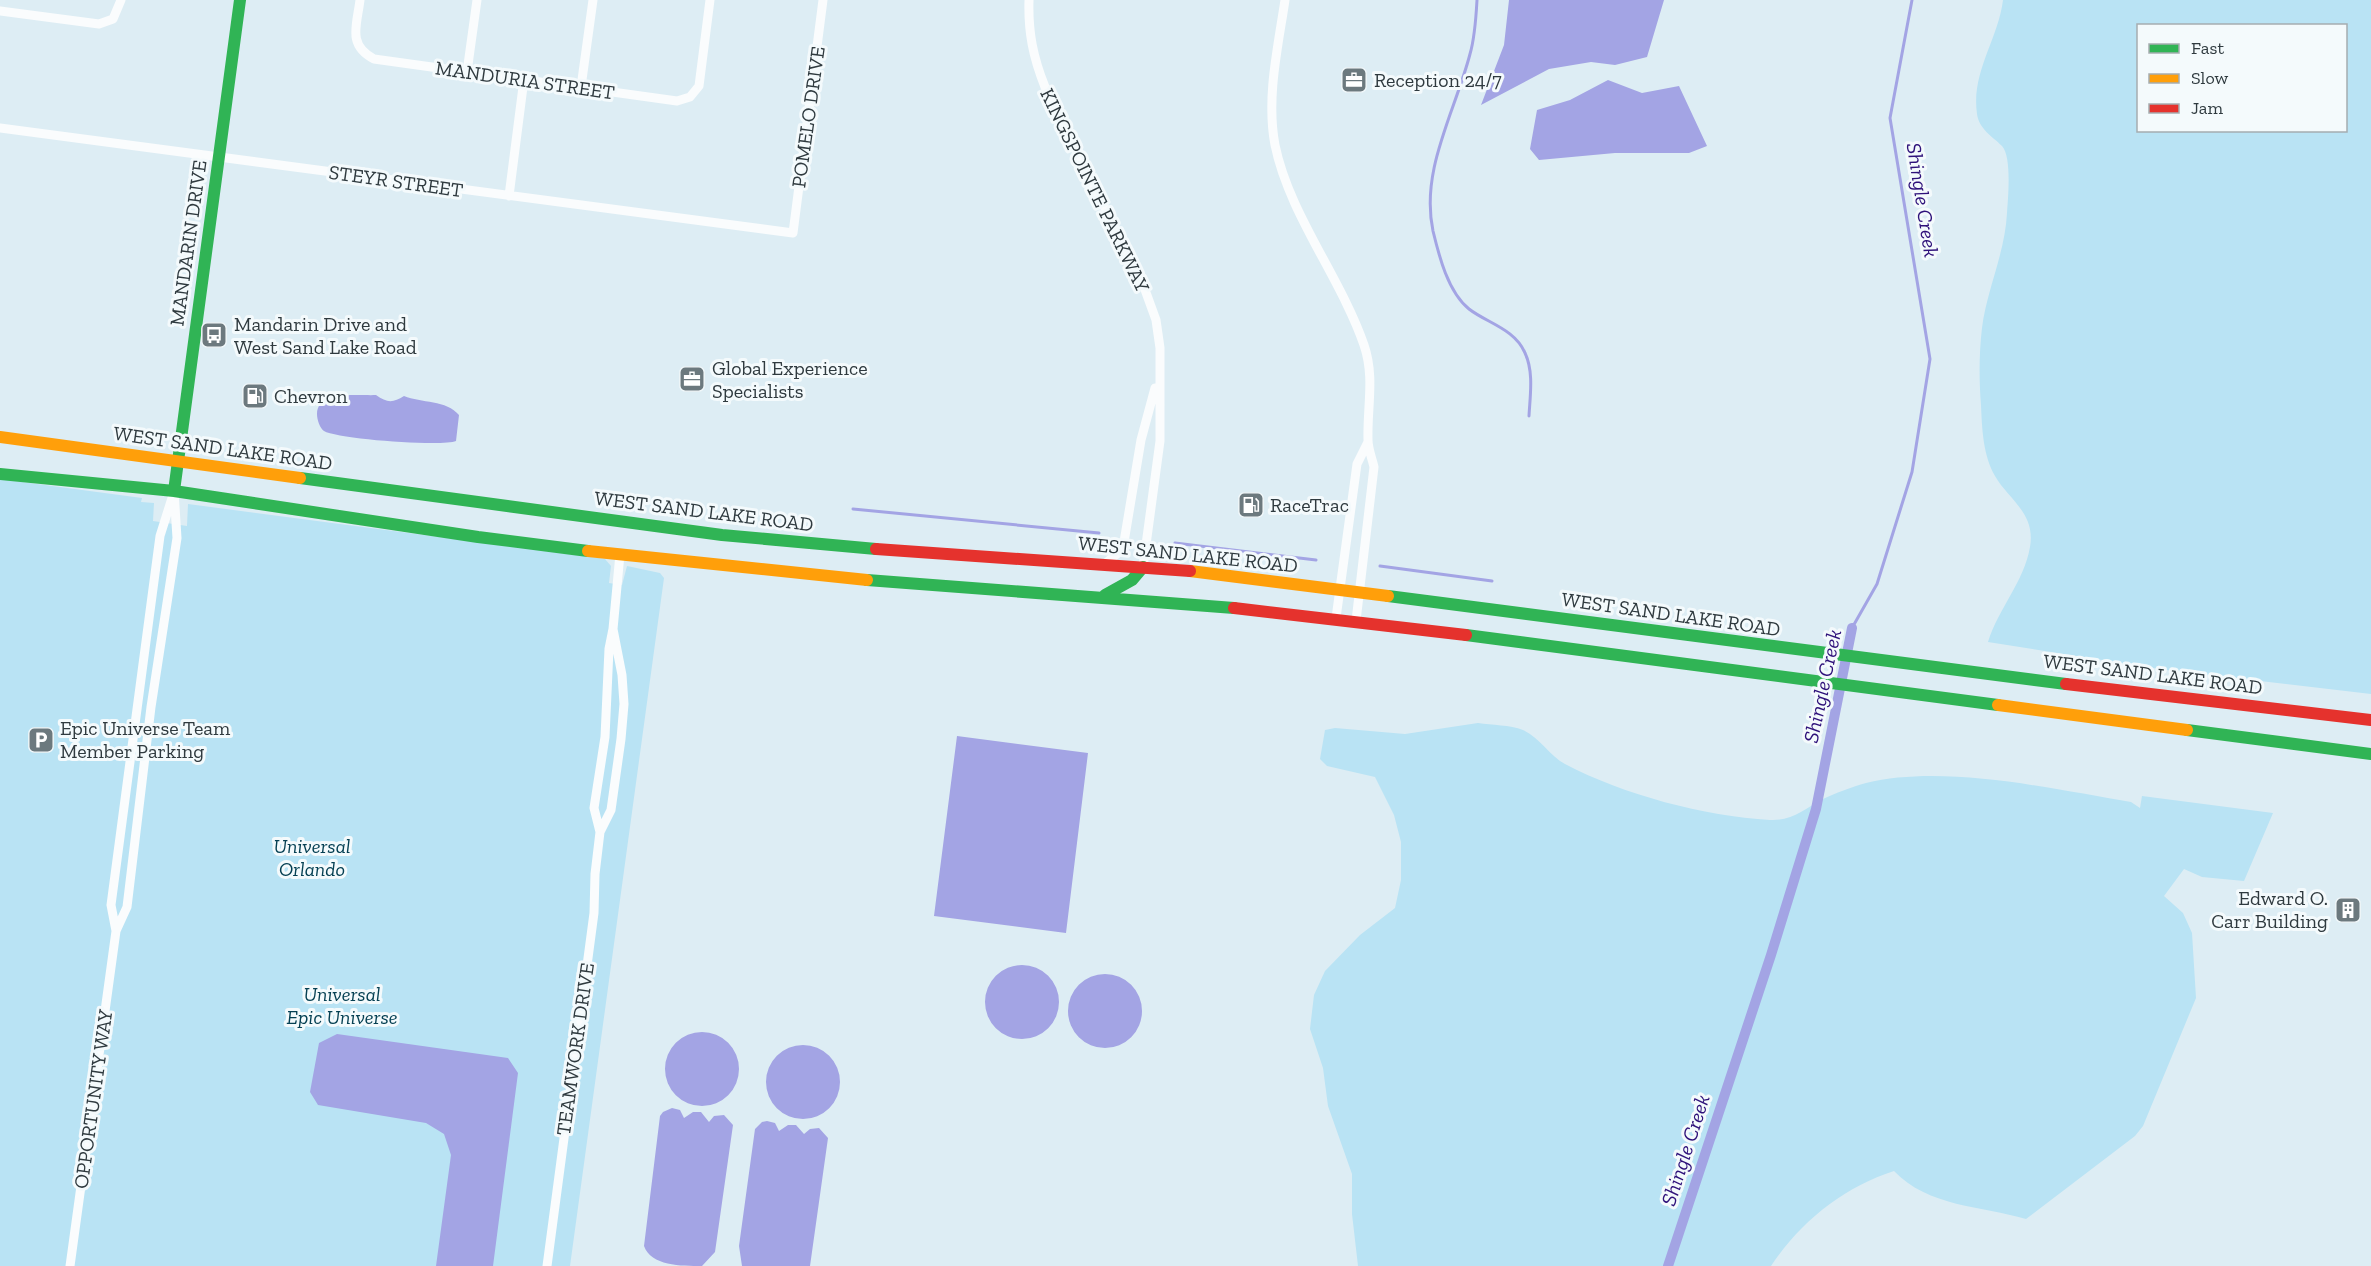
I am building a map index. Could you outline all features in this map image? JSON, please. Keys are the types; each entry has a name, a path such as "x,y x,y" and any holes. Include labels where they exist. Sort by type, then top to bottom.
{"main road":[{"name":"MANDARIN DRIVE","path":"174,491 240,0"},
{"name":"WEST SAND LAKE ROAD","path":"0,438 722,535 849,547 1143,567 1359,592 1889,662 2371,720"},
{"path":"0,474 174,491 478,537 620,554 882,581 1103,596 1336,618 2371,754"},
{"path":"1103,596 1132,580 1143,567"}],"street":[{"path":"5,0 2,12 99,24 113,19 121,0"},
{"name":"MANDURIA STREET","path":"360,0 355,37 361,53 374,59 677,101 690,98 699,86 710,0"},
{"path":"467,72 477,0"},
{"path":"581,87 593,0"},
{"name":"POMELO DRIVE","path":"793,233 824,0"},
{"name":"KINGSPOINTE PARKWAY","path":"1029,0 1028,25 1032,55 1045,87 1144,287 1156,320 1160,348 1158,380 1160,441 1143,567"},
{"path":"1285,0 1274,84 1272,114 1275,145 1285,179 1365,347 1372,377 1368,442 1374,467 1356,621"},
{"path":"509,196 524,79"},
{"name":"STEYR STREET","path":"0,128 793,233"},
{"name":"KINGSPOINTE PARKWAY","path":"1105,564 1119,552 1124,542 1141,440 1158,380"},
{"path":"1336,618 1357,464 1368,442"},
{"name":"OPPORTUNITY WAY","path":"116,931 111,906 160,536 174,491"},
{"name":"OPPORTUNITY WAY","path":"70,1266 116,931 127,907 151,707 177,538 174,491"},
{"path":"1351,504 1371,507"},
{"name":"TEAMWORK DRIVE","path":"547,1266 594,913 595,874 600,832 594,807 605,737 609,649 620,554"},
{"name":"TEAMWORK DRIVE","path":"600,832 612,810 624,704 613,628"}],"green space":[{"path":"2003,0 2371,0 2371,694 2166,670 1988,642 2027,560 2031,535 2020,507 2000,484 1991,468 1982,423 1980,347 1982,328 2006,228 2009,178 2005,151 1980,124 1977,114 1976,99 1981,70 1996,29"},
{"name":"Universal Orlando","path":"0,479 142,498 141,502 154,503 153,521 187,526 188,504 605,559 611,566 609,583 622,585 627,566 660,573 664,578 570,1266 0,1266"},
{"path":"1478,723 1523,730 1565,764 1638,794 1692,809 1745,818 1785,819 1828,797 1866,783 1930,776 1964,777 2033,785 2131,802 2140,808 2142,796 2273,813 2244,881 2202,877 2184,869 2164,896 2183,913 2192,933 2196,998 2143,1126 2135,1136 2026,1219 1939,1199 1908,1183 1894,1171 1858,1186 1825,1208 1795,1235 1771,1266 1358,1266 1352,1214 1352,1174 1328,1106 1323,1068 1310,1029 1314,995 1325,971 1360,935 1395,908 1401,880 1401,842 1394,815 1375,777 1327,766 1320,759 1325,730 1335,728 1405,734"}],"water":[{"path":"1509,0 1664,0 1647,57 1615,65 1591,62 1549,69 1481,105 1504,45"},
{"path":"1608,80 1642,93 1679,86 1707,146 1689,153 1615,153 1539,160 1530,149 1537,110 1570,100"},
{"path":"376,395 383,400 390,401 404,396 441,404 454,410 459,415 456,441 412,443 348,437 324,431 320,426 317,414 319,406 324,401 341,396"},
{"path":"957,736 1088,753 1066,933 934,916"},
{"path":"1022,965 1036,968 1048,976 1056,988 1059,1002 1056,1016 1048,1028 1036,1036 1022,1039 1008,1036 996,1028 988,1016 985,1002 988,988 996,976 1008,968"},
{"path":"1105,974 1119,977 1131,985 1139,997 1142,1011 1139,1025 1131,1037 1119,1045 1105,1048 1091,1045 1079,1037 1071,1025 1068,1011 1071,997 1079,985 1091,977"},
{"path":"702,1032 716,1035 728,1043 736,1055 739,1069 736,1083 728,1095 716,1103 702,1106 688,1103 676,1095 668,1083 665,1069 668,1055 676,1043 688,1035"},
{"path":"337,1034 508,1058 518,1073 493,1266 436,1266 451,1155 444,1134 426,1123 318,1105 310,1092 319,1043"},
{"path":"803,1045 817,1048 829,1056 837,1068 840,1082 837,1096 829,1108 817,1116 803,1119 789,1116 777,1108 769,1096 766,1082 769,1068 777,1056 789,1048"},
{"path":"672,1108 680,1110 684,1118 693,1112 701,1112 709,1122 714,1116 724,1115 733,1125 715,1252 702,1266 668,1264 653,1258 644,1246 660,1116"},
{"path":"762,1122 775,1123 779,1131 788,1125 796,1125 804,1134 810,1129 819,1128 828,1138 810,1266 742,1266 739,1246 755,1129"}],"waterway":[{"path":"1477,0 1472,48 1435,163 1430,208 1438,251 1455,293 1469,309 1508,332 1525,353 1530,376 1529,416"},
{"name":"Shingle Creek","path":"1852,628 1877,584 1912,472 1930,359 1890,118 1912,0"},
{"path":"853,509 1099,533"},
{"path":"1175,543 1316,560"},
{"path":"1380,566 1492,581"},
{"name":"Shingle Creek","path":"1668,1266 1771,955 1816,809 1852,628"}],"traffic: fast":[{"path":"174,491 240,0"},
{"path":"0,474 174,491 478,537 588,551"},
{"path":"300,478 722,535 876,549"},
{"path":"1105,595 1132,580 1143,567"},
{"path":"867,580 1234,608"},
{"path":"1388,596 2066,684"},
{"path":"1466,635 1998,705"},
{"path":"2187,730 2371,754"}],"traffic: slow":[{"path":"0,437 300,478"},
{"path":"588,551 867,580"},
{"path":"1190,571 1388,596"},
{"path":"1998,705 2187,730"}],"traffic: jam":[{"path":"876,549 1190,571"},
{"path":"1234,608 1466,635"},
{"path":"2066,684 2371,720"}],"place":[{"name":"Reception 24/7","path":"1354,80"},
{"name":"Mandarin Drive and West Sand Lake Road","path":"214,335"},
{"name":"Global Experience Specialists","path":"692,379"},
{"name":"Chevron","path":"255,396"},
{"name":"RaceTrac","path":"1251,505"},
{"name":"Epic Universe Team Member Parking","path":"41,740"},
{"name":"Edward O. Carr Building","path":"2348,910"}],"park label":[{"name":"Universal Epic Universe","path":"342,1006"}]}
